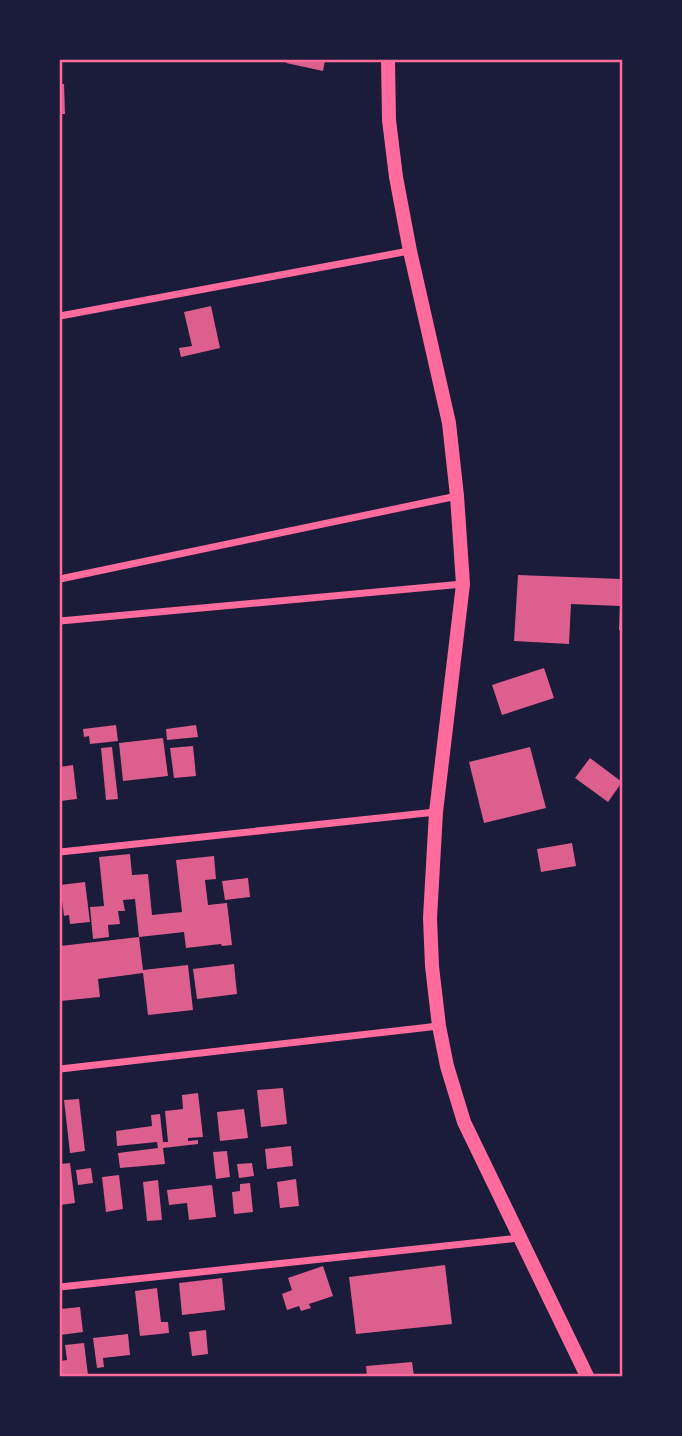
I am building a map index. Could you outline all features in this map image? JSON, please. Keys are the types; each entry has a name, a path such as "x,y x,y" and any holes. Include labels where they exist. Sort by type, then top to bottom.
{"main road":[{"path":"388,60 389,120 410,251 449,423 463,584 436,812 430,918 439,1026 447,1066 464,1122 587,1377"}],"street":[{"path":"60,316 410,251"},
{"path":"60,579 457,496"},
{"path":"60,621 463,584"},
{"path":"60,852 436,812"},
{"path":"60,1069 439,1026"},
{"path":"60,1287 519,1238"}],"building":[{"path":"287,60 325,60 323,71 286,63"},
{"path":"60,84 64,84 65,114 60,114"},
{"path":"211,306 220,348 181,357 179,348 192,346 184,312"},
{"path":"518,575 621,579 622,631 619,630 620,606 571,604 569,644 514,641"},
{"path":"544,668 554,698 502,715 492,685"},
{"path":"116,725 118,741 90,744 89,736 84,737 83,729"},
{"path":"196,725 198,737 167,740 166,729"},
{"path":"163,738 168,776 123,781 119,743"},
{"path":"193,746 196,776 174,778 170,748"},
{"path":"112,747 118,799 106,800 101,748"},
{"path":"530,747 546,808 484,823 469,762"},
{"path":"590,758 622,782 608,802 575,778"},
{"path":"73,765 77,799 60,801 60,767"},
{"path":"572,843 576,866 541,872 537,849"},
{"path":"130,854 132,875 148,874 152,915 182,912 176,860 214,856 216,879 205,880 208,905 227,903 232,945 186,948 184,932 139,937 135,899 123,900 125,911 118,911 120,924 108,925 109,937 93,939 90,907 104,906 99,857"},
{"path":"248,878 250,897 225,900 222,881"},
{"path":"85,882 90,922 70,924 69,915 64,916 60,885"},
{"path":"139,937 143,970 188,965 193,1010 148,1015 143,973 98,979 100,997 60,1001 60,946"},
{"path":"234,964 237,994 197,999 193,969"},
{"path":"283,1088 287,1124 261,1127 257,1090"},
{"path":"198,1093 203,1137 188,1138 188,1141 198,1140 198,1144 163,1148 165,1164 120,1168 118,1153 158,1148 157,1142 117,1146 116,1131 152,1126 151,1115 160,1114 163,1142 168,1142 165,1111 183,1109 182,1095"},
{"path":"79,1099 85,1151 70,1153 64,1100"},
{"path":"244,1109 248,1138 220,1141 217,1112"},
{"path":"291,1146 293,1166 267,1169 265,1149"},
{"path":"227,1151 230,1177 216,1179 213,1152"},
{"path":"70,1163 75,1203 60,1205 60,1164"},
{"path":"252,1163 254,1176 239,1178 237,1164"},
{"path":"91,1168 93,1183 78,1185 76,1170"},
{"path":"119,1175 123,1209 106,1212 102,1177"},
{"path":"296,1179 299,1206 280,1208 277,1182"},
{"path":"158,1180 162,1220 147,1221 143,1182"},
{"path":"250,1183 253,1212 234,1214 232,1192 240,1191 240,1184"},
{"path":"212,1185 216,1217 189,1220 187,1203 169,1205 167,1190"},
{"path":"445,1265 452,1324 356,1334 349,1277"},
{"path":"323,1266 333,1296 309,1304 311,1308 301,1311 299,1306 287,1310 282,1294 292,1290 288,1278"},
{"path":"222,1278 225,1310 182,1315 179,1283"},
{"path":"157,1288 161,1322 168,1322 169,1333 140,1336 135,1291"},
{"path":"80,1307 83,1332 60,1335 60,1309"},
{"path":"206,1330 208,1354 192,1356 189,1332"},
{"path":"128,1334 130,1355 103,1358 104,1367 97,1368 93,1338"},
{"path":"84,1343 88,1375 60,1376 60,1361 67,1360 65,1345"},
{"path":"412,1362 414,1376 367,1376 366,1366"}]}
